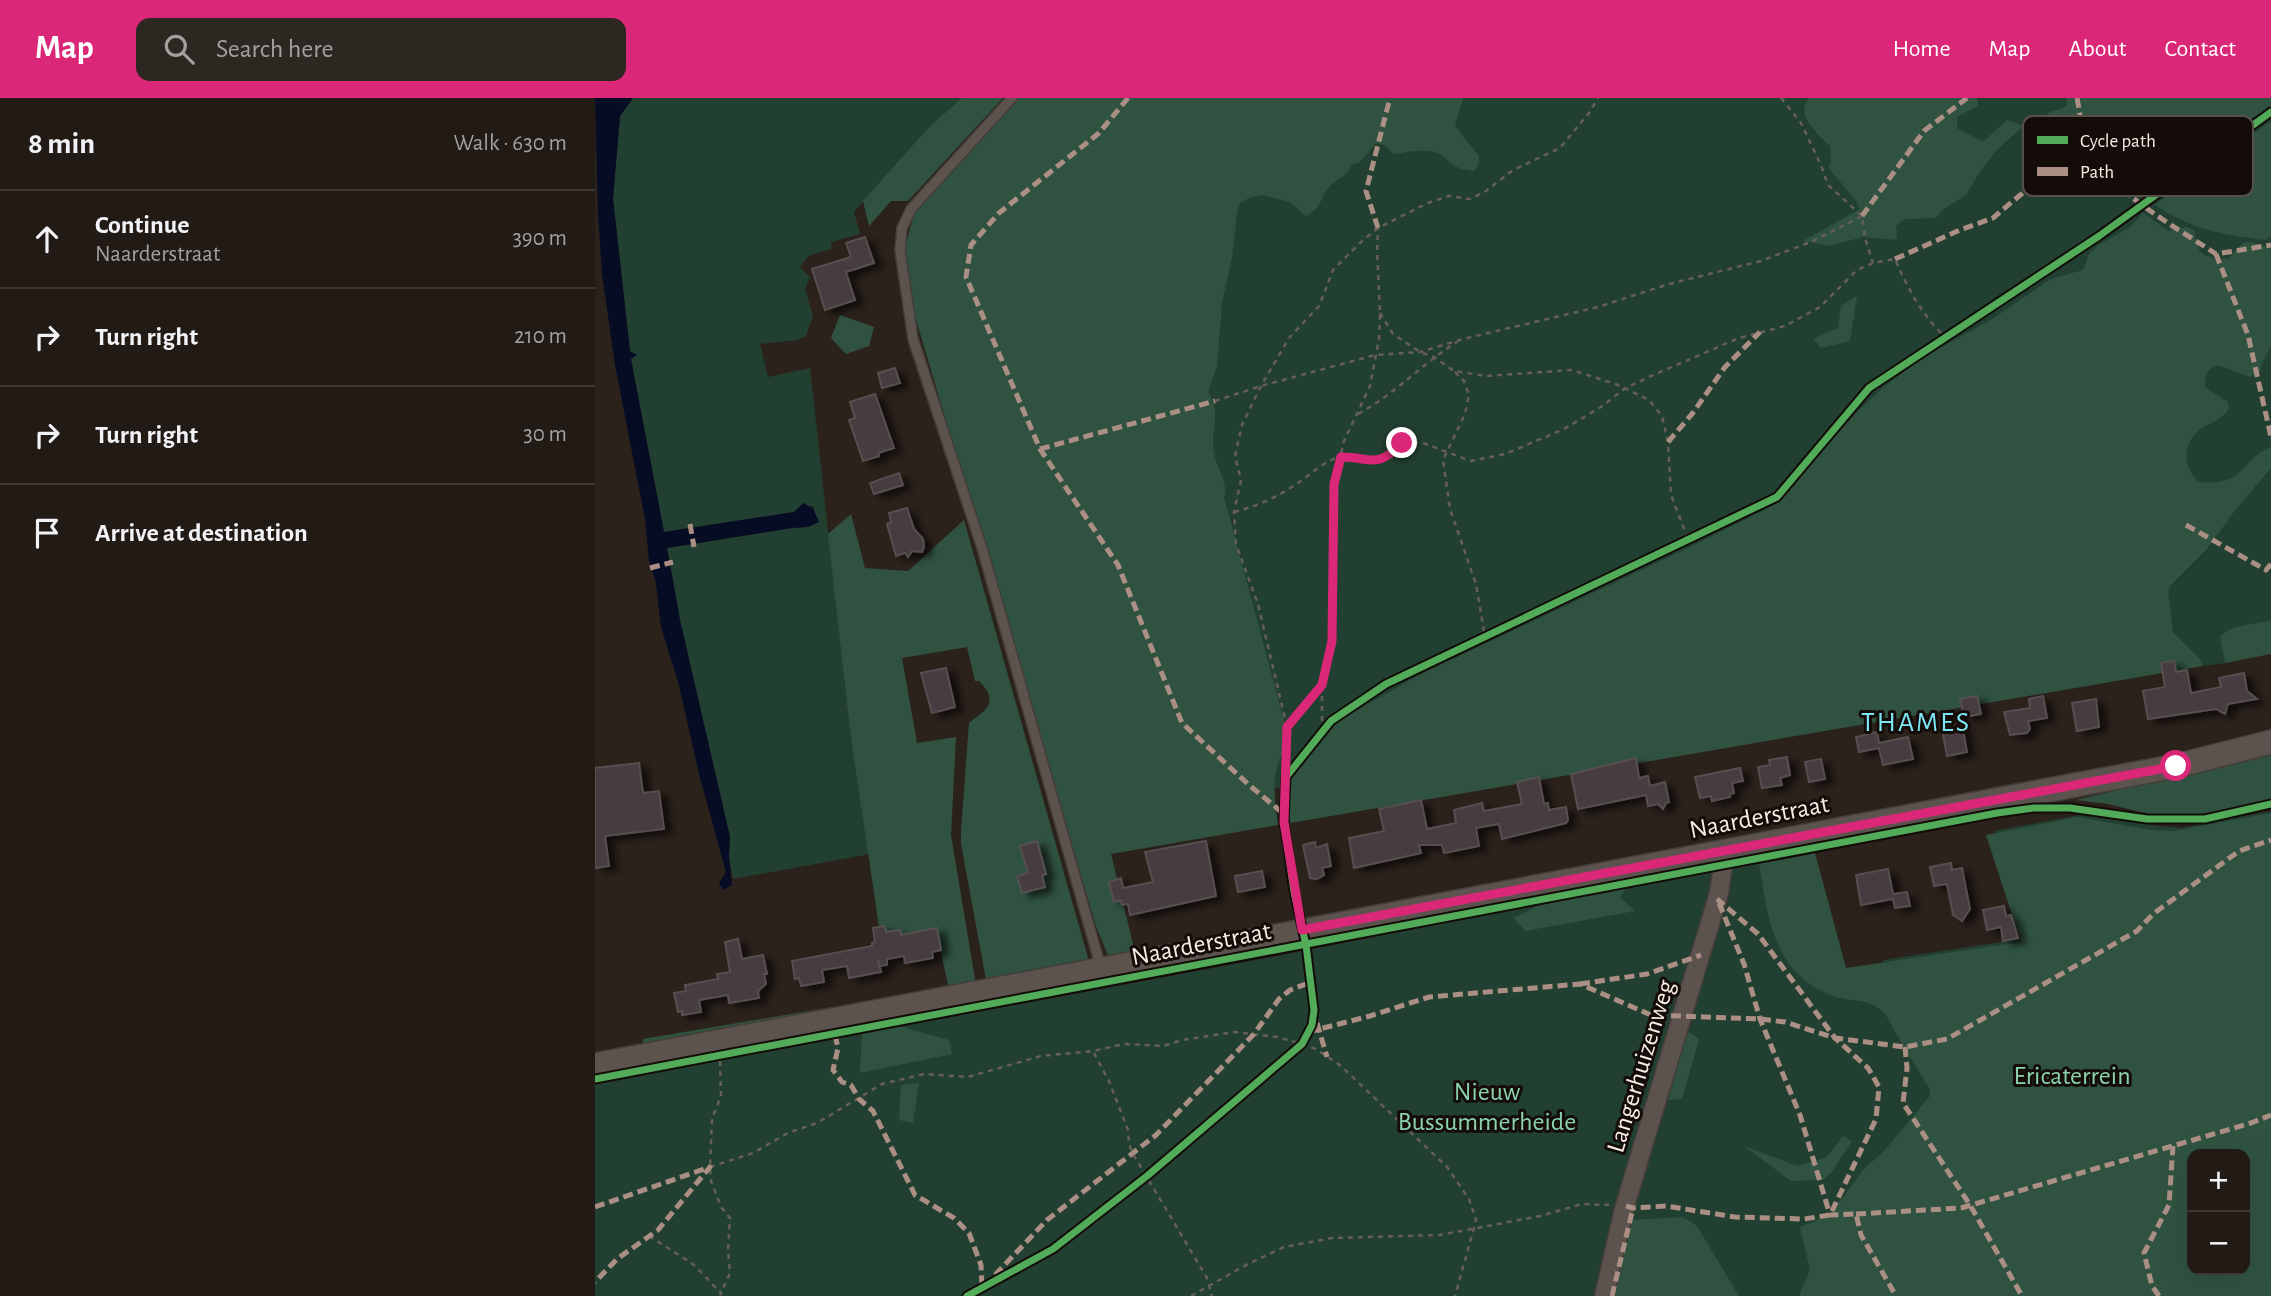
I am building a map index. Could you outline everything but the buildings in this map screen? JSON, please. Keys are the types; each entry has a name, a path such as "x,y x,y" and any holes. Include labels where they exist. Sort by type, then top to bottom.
{"street":[{"name":"Naarderstraat","path":"595,1065 2176,766 2271,742"},
{"name":"Langerhuizenweg","path":"1604,1296 1625,1209 1719,893 1723,865 1721,852"}],"lane":[{"path":"1012,98 911,209 902,228 901,250 913,339 982,548 1101,968"}],"path":[{"path":"1285,790 1287,727 1258,604 1235,544 1234,512 1241,480 1235,456 1242,425 1289,338 1319,306 1333,270 1378,228 1449,195 1470,199 1486,191 1513,170 1560,148 1598,98"},
{"path":"1781,98 1801,122 1828,185 1862,216 1873,263"},
{"path":"1215,401 1375,355 1420,352 1463,338 1598,307 1669,284 1761,261 1813,242 1862,216"},
{"path":"1322,731 1322,685 1332,641 1334,484 1344,441 1370,386 1380,313 1378,228"},
{"path":"1234,512 1260,505 1297,484 1324,463 1341,457 1356,457 1372,462 1388,457 1402,443 1423,443 1471,461 1505,454 1565,429 1624,389 1739,338 1785,326 1820,307 1857,270 1873,263 1895,259 1907,288 1928,321 1945,338"},
{"path":"1380,313 1392,334 1420,352 1434,356 1454,371 1464,381 1469,395 1465,414 1443,460 1450,509 1476,584 1488,635 1473,643"},
{"path":"1934,345 1956,330"},
{"path":"1356,416 1384,400 1434,356 1463,338"},
{"path":"1454,371 1486,376 1572,370 1649,400 1662,416 1668,442 1671,495 1689,539"},
{"path":"1677,545 1701,533"},
{"path":"1287,727 1322,685"},
{"path":"1314,740 1331,720"},
{"path":"1286,777 1293,768"},
{"path":"710,1167 753,1153 788,1133 817,1123 882,1084 924,1074 968,1077 1041,1056 1093,1051 1124,1044 1163,1046 1182,1040 1235,1032 1277,1037 1316,1049 1341,1066 1447,1167 1469,1199 1476,1219 1455,1296"},
{"path":"1291,1053 1302,1044 1308,1032"},
{"path":"1093,1051 1109,1081 1128,1130 1129,1144 1185,1239 1212,1296"},
{"path":"707,1058 732,1054"},
{"path":"649,1236 693,1264 720,1295 730,1273 730,1218 721,1207 711,1181 710,1167 712,1119 721,1096 719,1056"},
{"path":"1136,1184 1157,1167"},
{"path":"1191,1296 1284,1247 1332,1238 1440,1235 1540,1216 1582,1204 1601,1203 1625,1209"},
{"path":"967,1296 994,1281"},
{"path":"975,1296 982,1288"}],"green space":[{"path":"633,98 962,98 930,126 854,212 860,234 831,242 831,249 808,256 800,267 810,277 805,289 813,316 806,336 797,340 760,344 768,377 810,368 850,731 870,854 733,879 729,856 730,837 680,620 667,548 808,527 818,522 813,506 794,512 664,532 631,359 613,199 620,116"},
{"path":"962,98 1003,98 908,201 891,201 869,226 863,201 930,126"},
{"path":"1018,98 1463,98 1455,126 1479,156 1474,171 1466,170 1434,152 1394,154 1384,145 1376,143 1360,162 1352,165 1331,185 1319,205 1306,216 1290,202 1262,195 1240,203 1222,303 1217,366 1208,392 1215,408 1215,459 1224,480 1224,497 1290,743 1283,752 1276,772 1278,825 1111,854 1136,956 1111,963 1096,926 912,306 905,248 914,213 931,190"},
{"path":"1036,98 2271,98 2271,620 2220,637 2225,663 2203,666 2200,659 2172,632 2171,627 1083,823"},
{"path":"1809,98 1977,98 1978,106 1957,117 1957,128 1983,142 2007,120 2023,126 1996,151 1966,195 1942,210 1936,218 1905,219 1896,226 1897,240 1863,237 1829,246 1803,241 1860,209 1828,167 1831,163 1830,146 1809,124 1804,111"},
{"path":"2066,98 2073,98 2074,101 2076,98 2271,98 2271,106 2253,118 2253,116 2046,114 2067,106"},
{"path":"2271,121 2271,236 2264,240 2207,230 2155,205 2167,196 2253,196 2253,134"},
{"path":"2143,213 2169,231 2186,227 2194,230 2201,252 2214,260 2229,258 2239,246 2247,242 2271,248 2271,346 2261,365 2261,371 2250,377 2218,365 2208,371 2205,387 2228,402 2229,409 2197,432 2187,451 2190,470 2198,482 2214,482 2235,476 2252,459 2271,447 2271,468 2207,549 2170,586 2168,592 2173,632 2200,659 2203,666 1290,823 1286,786 1291,763 1310,741 1331,725 1419,675 1774,505 1857,412 1884,387 1923,357 1989,321 2051,279 2083,270 2089,254 2098,245 2129,228"},
{"path":"1857,296 1850,341 1821,348 1813,339 1838,328 1841,306"},
{"path":"840,315 874,327 869,346 846,354 831,338"},
{"path":"851,514 865,568 908,571 964,520 1094,979 989,996 961,844 961,831 969,723 986,709 990,700 985,688 979,681 975,681 967,647 902,658 917,743 956,737 951,835 978,997 952,1003 936,930 881,940 850,731 828,534"},
{"path":"2271,620 2271,654 2225,663 2220,637 2225,632"},
{"path":"2271,752 2271,799 2261,802 2180,818 2161,817 2108,804 2076,800"},
{"name":"Nieuw Bussummerheide","path":"2271,811 2271,1296 595,1296 595,1083 1278,956 1767,860 1772,910 1782,945 1891,1001 1883,960 2028,938 1994,831 2085,814 2182,828"},
{"name":"Ericaterrein","path":"2271,813 2271,1296 1799,1296 1810,1270 1800,1227 1830,1215 1863,1170 1885,1150 1930,1096 1930,1090 1883,1012 1866,1002 1833,996 1797,974 1777,942 1766,904 1759,864 1815,853 1846,968 2021,942 1986,835 2077,817 2151,830 2174,831"},
{"path":"1628,879 1628,885 1620,897 1635,911 1525,931 1514,918 1573,889"},
{"path":"856,1003 864,1016 642,1054 643,1039"},
{"path":"898,1026 949,1040 952,1054 860,1073 862,1034"},
{"path":"1686,1030 1699,1039 1682,1099 1668,1100"},
{"path":"919,1083 913,1123 899,1120 901,1085"},
{"path":"1843,1136 1852,1141 1831,1173 1823,1180 1791,1181 1744,1146 1797,1166 1826,1158"},
{"path":"1683,1217 1697,1226 1739,1296 1611,1296 1632,1220"}],"water":[{"path":"595,98 633,98 620,116 613,199 630,351 637,355 631,359 664,532 794,512 803,503 812,506 819,522 808,527 667,548 680,620 730,837 732,885 723,890 719,883 726,872 699,774 679,685 661,627 656,583 649,561 645,519 615,365 602,274"}],"marked path":[{"path":"1128,98 1099,133 999,213 971,245 966,277 1040,449 1118,565 1182,723 1284,814"},
{"path":"1378,228 1366,191 1390,98"},
{"path":"1862,216 1924,131 1967,98"},
{"path":"2077,98 2080,116"},
{"path":"1895,259 1993,218 2023,193"},
{"path":"2131,196 2216,254 2271,245"},
{"path":"2216,254 2248,335 2271,437"},
{"path":"1668,442 1692,414 1725,367 1760,332"},
{"path":"1040,449 1215,401"},
{"path":"690,524 694,547"},
{"path":"2186,525 2266,570 2271,564"},
{"path":"650,568 673,562"},
{"path":"1308,1032 1429,997 1580,984 1651,1015 1785,1022 1835,1038 1905,1047 1947,1039 2137,931 2153,914 2239,851 2271,840"},
{"path":"1626,1206 1666,1206 1735,1217 1804,1219 1830,1215 1876,1119 1879,1087 1868,1068 1835,1038 1758,934 1717,899"},
{"path":"1719,903 1744,964 1760,1019 1800,1115 1830,1215 1856,1214 1861,1235 1896,1296"},
{"path":"1580,984 1647,974 1701,955"},
{"path":"995,1275 1047,1220 1156,1135 1254,1034 1279,999 1290,990 1311,982"},
{"path":"1317,1023 1327,1057"},
{"path":"835,1035 838,1048 833,1070 842,1082 851,1085 859,1099 873,1111 915,1195 954,1218 969,1233 981,1265 982,1288"},
{"path":"1905,1047 1907,1068 1903,1103 1970,1205 2022,1296"},
{"path":"1856,1214 1961,1208 2271,1115"},
{"path":"2159,1296 2152,1286 2144,1253 2169,1205 2173,1146"},
{"path":"595,1207 710,1167 658,1230 617,1259 595,1282"},
{"path":"1612,1296 1633,1208"}],"cycle path":[{"path":"2253,125 2271,112"},
{"path":"967,1296 1053,1249 1147,1176 1302,1044 1312,1025 1314,1010 1306,945 1294,892 1284,822 1286,777 1331,721 1386,684 1777,497 1869,388 2099,236 2154,196"},
{"path":"595,1079 1997,813 2034,808 2070,808 2147,819 2205,819 2271,804"}],"district":[{"name":"THAMES","path":"1916,721"}],"route":[{"path":"1402,443 1388,457 1372,462 1356,457 1341,457 1334,484 1332,641 1322,685 1287,727 1284,822 1302,930 2176,766"}]}
